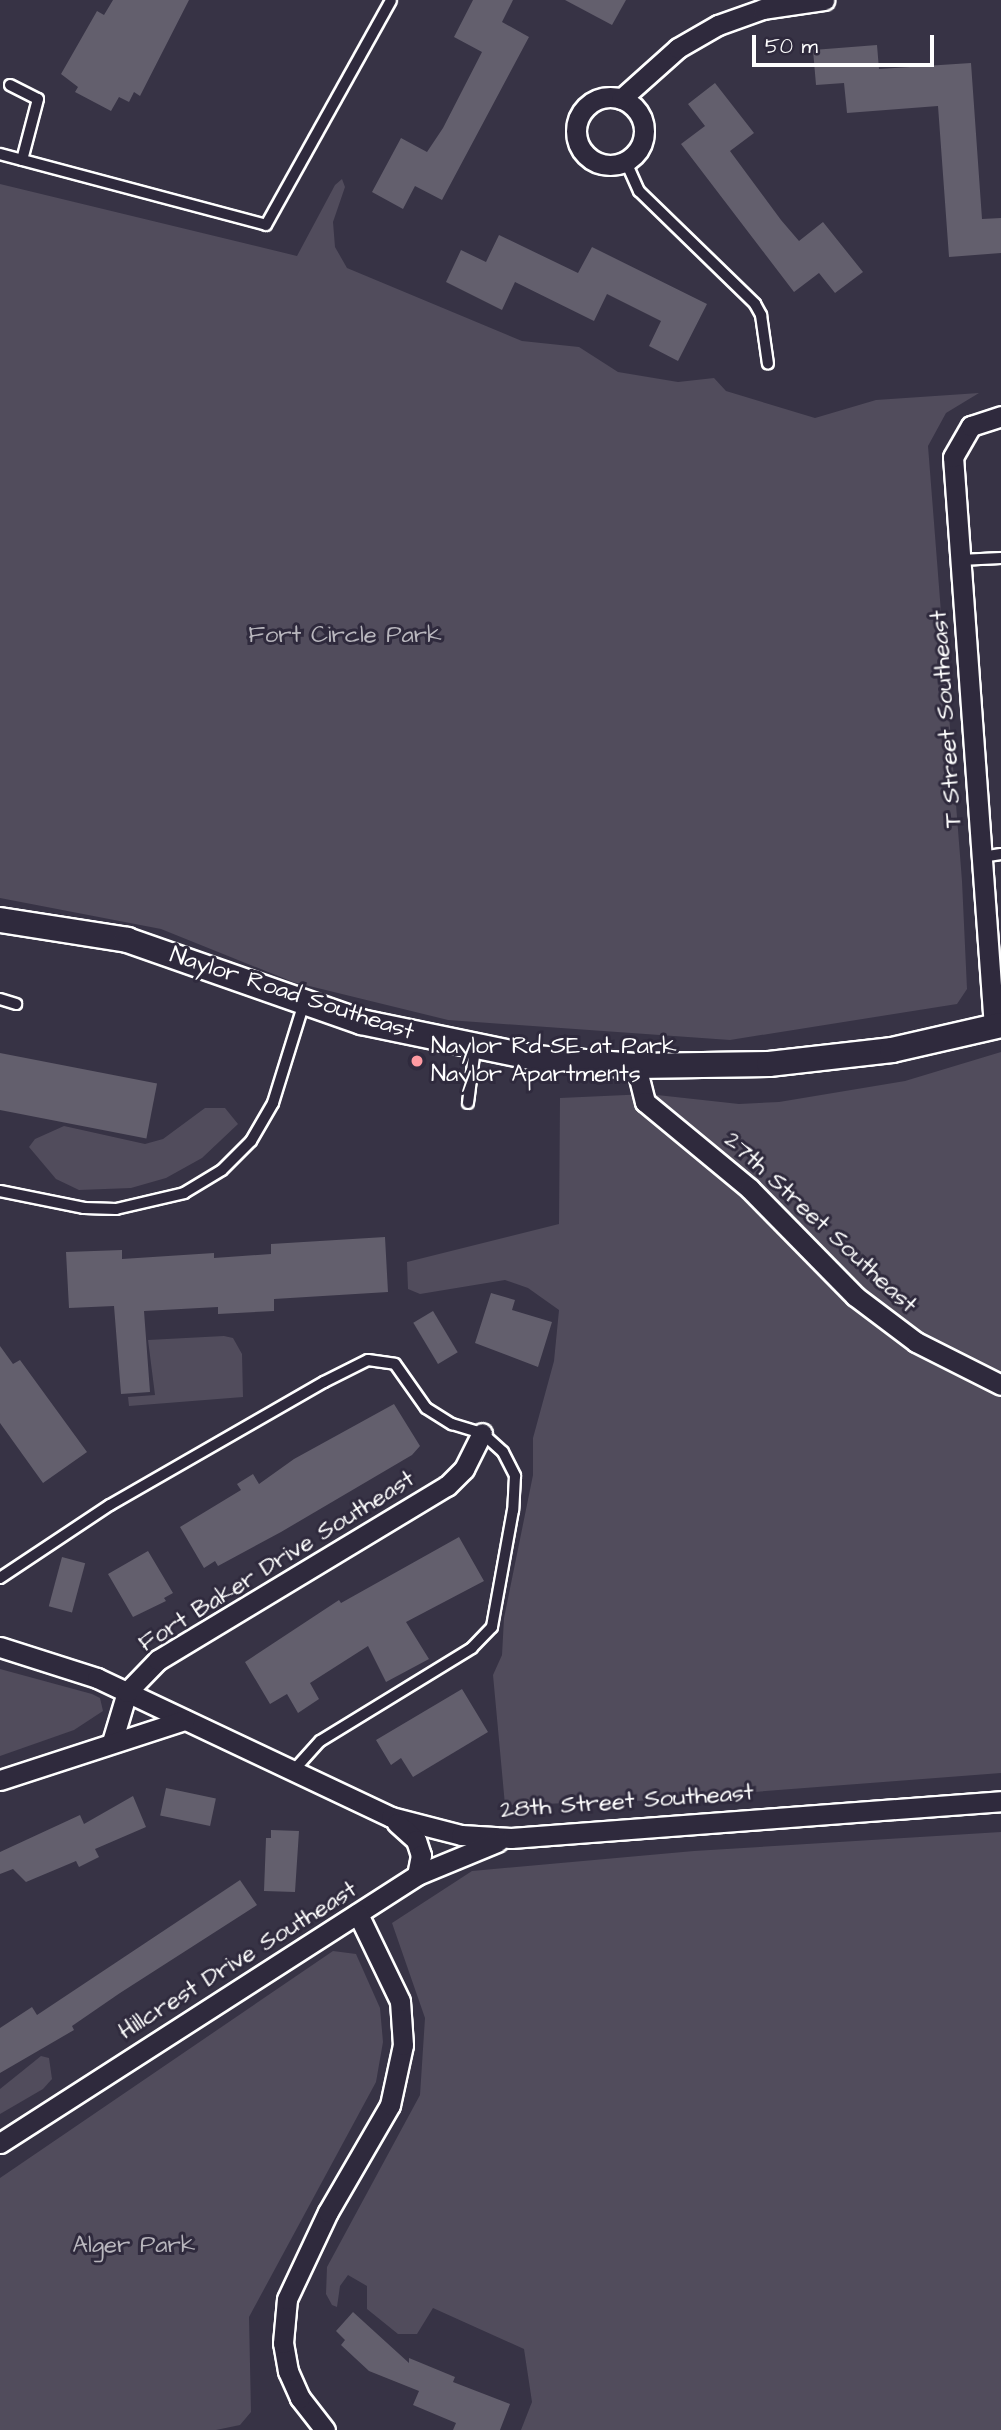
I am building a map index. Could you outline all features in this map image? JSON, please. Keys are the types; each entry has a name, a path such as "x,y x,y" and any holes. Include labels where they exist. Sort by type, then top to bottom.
{"street":[{"path":"621,99 678,48 718,25 763,9 824,0"},
{"path":"610,97 621,99 639,113 644,135 635,155 626,162 604,165 585,154 576,134 577,122 589,104 610,97"},
{"name":"T Street Southeast","path":"993,418 961,436 953,457 960,561 991,856 998,1026"},
{"name":"Naylor Road Southeast","path":"0,920 136,943 361,1022 475,1048 636,1066 817,1060 917,1045 998,1026"},
{"name":"27th Street Southeast","path":"636,1066 645,1102 750,1189 855,1296 916,1342 1001,1385"},
{"name":"Fort Baker Drive Southeast","path":"112,1742 127,1692 158,1660 447,1486 464,1469 482,1433"},
{"name":"28th Street Southeast","path":"0,1647 65,1665 391,1818 428,1829 511,1838 1001,1801"},
{"path":"0,1780 186,1720"},
{"path":"391,1818 416,1840 421,1854 417,1875"},
{"name":"Hillcrest Drive Southeast","path":"0,2143 417,1875 467,1851 511,1838"},
{"path":"326,2430 304,2404 288,2371 283,2334 287,2300 328,2212 390,2105 403,2045 400,2001 358,1914"}],"lane":[{"path":"0,154 266,225 391,0"},
{"path":"10,85 38,99 22,160"},
{"path":"626,162 639,191 755,304 761,315 768,364"},
{"path":"960,561 1001,558"},
{"path":"0,999 16,1004"},
{"path":"0,1191 84,1208 116,1209 184,1193 222,1170 251,1141 273,1103 304,1003"},
{"path":"468,1103 475,1048"},
{"path":"0,1578 110,1505 368,1360 395,1364 426,1408 452,1424 482,1433 503,1452 515,1476 492,1627 472,1648 320,1741 293,1771"}],"green space":[{"name":"Fort Circle Park","path":"342,179 345,187 333,222 335,247 347,268 522,341 579,347 618,372 678,382 714,378 726,391 815,418 876,400 979,393 946,413 928,446 962,881 967,989 957,1004 730,1040 448,1020 293,982 161,929 0,898 0,184 297,256 335,185"},
{"path":"1001,1052 1001,1773 636,1801 505,1805 493,1675 502,1655 504,1618 533,1475 533,1438 554,1361 559,1310 528,1288 505,1280 420,1294 408,1289 407,1262 559,1224 560,1098 648,1094 739,1104 779,1102 905,1081"},
{"path":"205,1108 225,1108 238,1124 202,1158 166,1178 131,1188 79,1190 56,1179 29,1147 35,1139 64,1126 145,1144 163,1139"},
{"path":"224,1336 233,1338 242,1354 243,1397 129,1406 128,1397 155,1395 148,1340"},
{"path":"0,1669 92,1694 100,1698 103,1711 74,1730 0,1756"},
{"path":"1001,1832 1001,2430 521,2430 532,2402 524,2349 433,2308 417,2334 398,2334 367,2309 367,2286 348,2275 340,2286 337,2307 332,2305 326,2294 327,2267 420,2095 425,2018 392,1923 472,1871 694,1851"},
{"name":"Alger Park","path":"333,1951 356,1954 380,2008 383,2042 376,2082 249,2317 251,2412 240,2425 216,2430 0,2430 0,2178"},
{"path":"41,2056 49,2058 52,2079 43,2089 0,2114 0,2089"}],"building":[{"path":"113,0 189,0 140,96 134,92 129,102 119,97 111,111 75,92 78,87 61,74 97,11 104,15"},
{"path":"473,0 513,0 502,22 529,37 442,200 415,186 403,209 372,192 401,138 427,152 443,128 482,52 454,37"},
{"path":"565,0 626,0 612,25"},
{"path":"877,45 879,69 971,63 982,219 1001,218 1001,253 949,257 938,106 847,113 844,83 816,85 813,50"},
{"path":"715,83 754,133 730,151 781,220 799,241 823,222 863,272 835,293 819,273 794,292 681,144 705,126 688,104"},
{"path":"499,235 578,273 592,247 707,304 678,361 649,346 661,321 607,294 594,321 515,282 502,310 446,282 461,250 486,262"},
{"path":"0,1053 157,1084 146,1139 0,1110"},
{"path":"385,1237 388,1292 274,1299 274,1311 218,1314 218,1307 144,1311 150,1392 121,1394 114,1306 69,1308 66,1252 122,1250 122,1259 214,1253 214,1258 271,1254 271,1244"},
{"path":"491,1293 515,1300 512,1310 552,1322 538,1367 475,1343"},
{"path":"433,1311 458,1352 438,1364 413,1323"},
{"path":"0,1346 13,1364 20,1360 87,1452 43,1483 0,1423"},
{"path":"394,1404 420,1446 412,1455 281,1532 218,1566 215,1561 204,1568 180,1527 241,1490 237,1484 253,1474 259,1484 294,1459"},
{"path":"459,1537 484,1581 406,1622 429,1659 386,1682 368,1646 310,1683 319,1699 298,1713 287,1694 270,1704 245,1662 339,1600 341,1603"},
{"path":"148,1551 173,1593 164,1598 166,1601 133,1617 108,1574"},
{"path":"62,1557 85,1563 72,1612 49,1606"},
{"path":"462,1689 488,1732 413,1777 401,1758 391,1765 376,1740"},
{"path":"166,1788 216,1799 210,1826 160,1815"},
{"path":"133,1796 146,1827 95,1849 99,1857 79,1867 76,1861 26,1882 13,1869 0,1874 0,1852 80,1815 84,1824"},
{"path":"271,1830 299,1831 295,1892 264,1891 266,1838 271,1838"},
{"path":"240,1880 257,1905 120,1993 72,2026 74,2030 0,2073 0,2028 32,2007 37,2015"},
{"path":"353,2312 409,2363 409,2358 455,2377 453,2382 510,2404 500,2430 453,2430 456,2423 413,2405 419,2391 369,2371 341,2345 345,2340 336,2331"}],"place":[{"name":"Naylor Rd SE at Park Naylor Apartments","path":"417,1061"}]}
